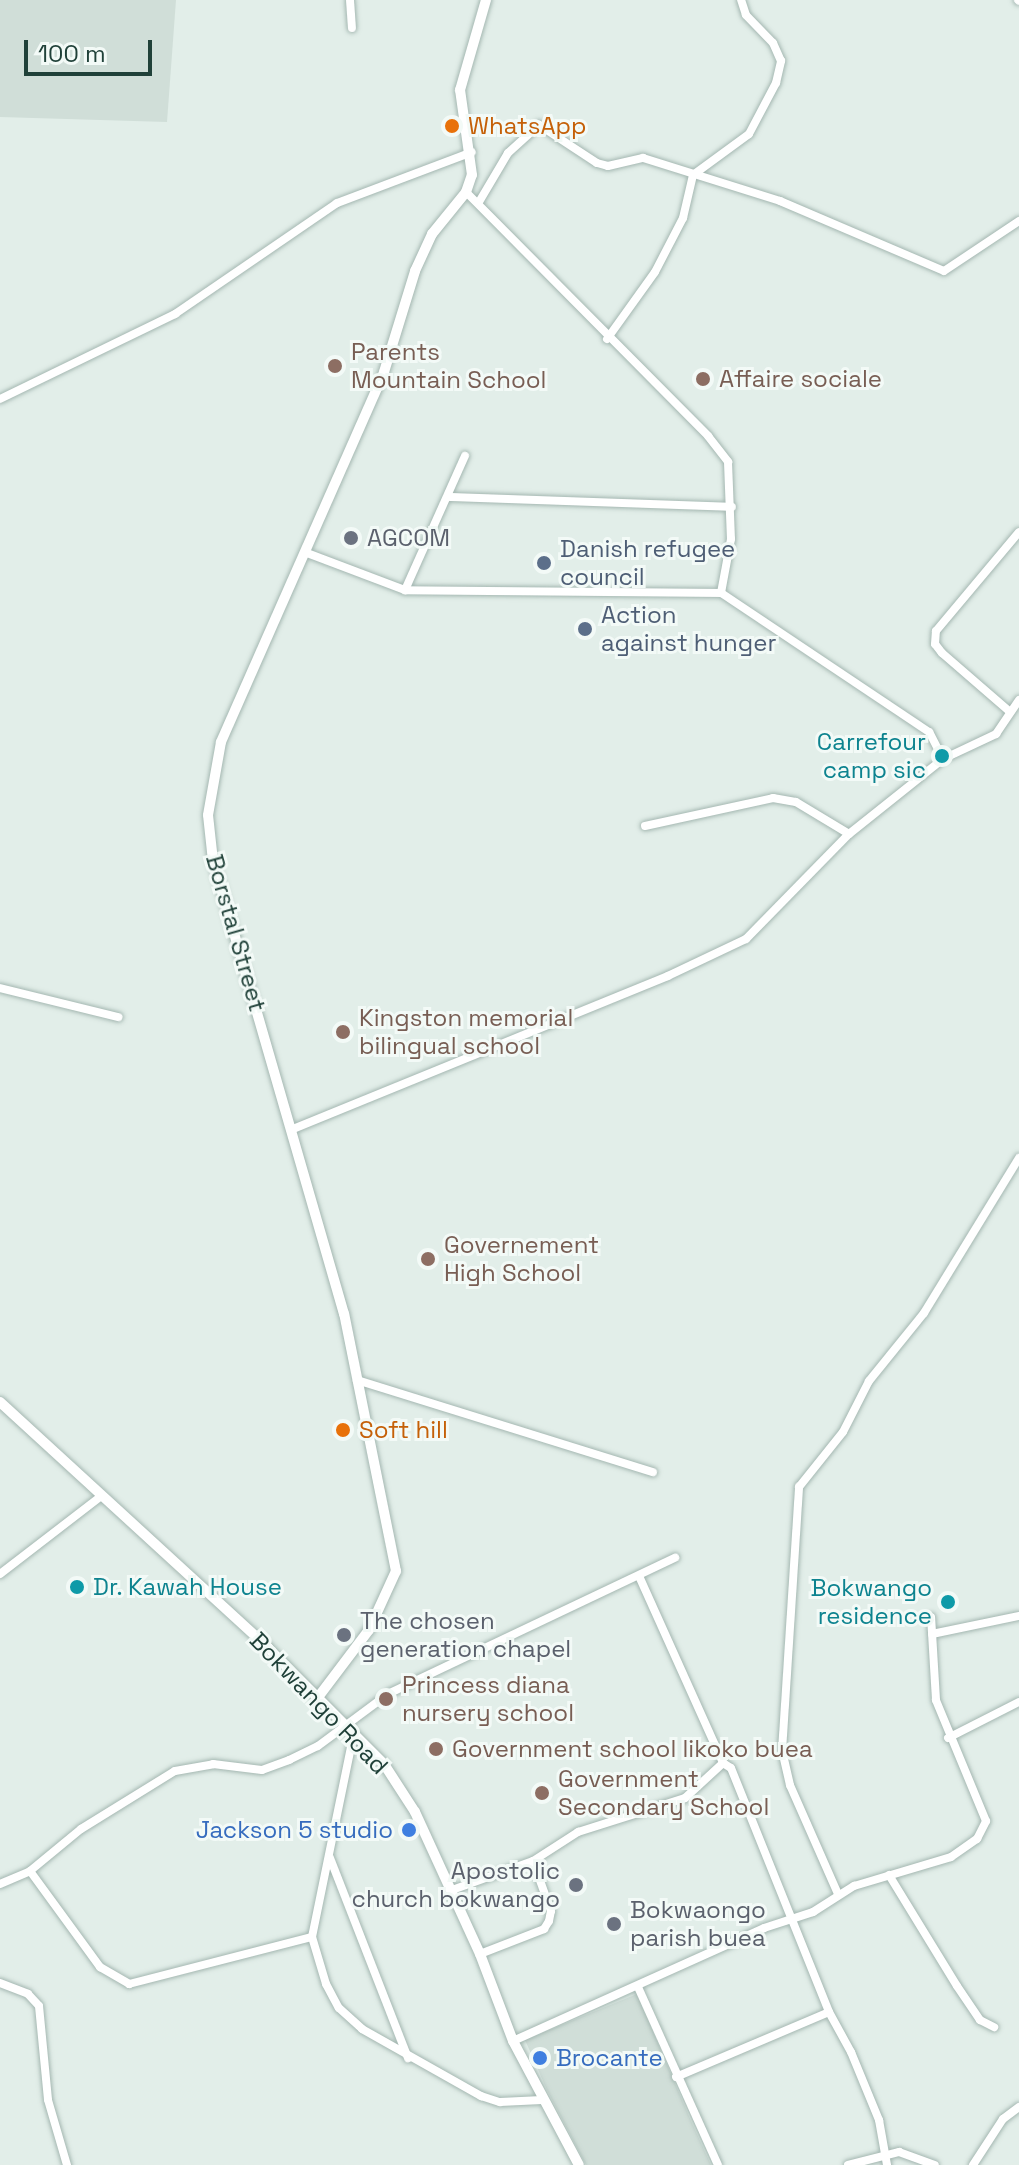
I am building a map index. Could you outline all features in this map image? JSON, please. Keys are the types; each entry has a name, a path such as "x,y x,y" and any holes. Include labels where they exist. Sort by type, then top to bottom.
{"street":[{"path":"350,0 352,28"},
{"path":"486,0 460,90 472,152 466,192 728,462 732,507 721,593"},
{"path":"607,339 655,272 683,218 693,175 749,134 776,83 781,61 773,43 746,15 741,0"},
{"path":"479,202 508,153 539,125 597,163 608,166 643,158 780,201 944,271 1019,221"},
{"path":"0,399 175,314 337,203 472,152"},
{"name":"Borstal Street","path":"319,1696 369,1630 396,1571 357,1380 293,1129 213,861 208,815 221,742 307,553 384,372 432,234 466,192"},
{"path":"405,590 465,456"},
{"path":"448,497 732,507"},
{"path":"1009,711 935,644 936,631 1019,532"},
{"path":"307,553 405,590 721,593 929,732 943,759"},
{"path":"293,1129 668,976 746,939 849,834 943,759 996,734 1019,700"},
{"path":"645,826 773,798 796,802 849,834"},
{"path":"0,988 118,1017"},
{"path":"838,1894 790,1785 782,1751 799,1487 843,1432 869,1381 924,1313 1019,1158"},
{"path":"357,1380 653,1472"},
{"name":"Bokwango Road","path":"0,1402 319,1696 384,1764 415,1812 480,1954 513,2041 579,2165"},
{"path":"0,1574 100,1497"},
{"path":"0,1884 30,1871 81,1829 175,1771 213,1764 262,1770 318,1746 344,1722 388,1694 675,1558"},
{"path":"639,1576 723,1763 731,1768 829,2012 879,2120 887,2165"},
{"path":"932,1634 1019,1616"},
{"path":"513,2041 793,1919 838,1894 951,1857 984,1831 986,1821 948,1738 936,1700 931,1617"},
{"path":"948,1738 1019,1702"},
{"path":"354,1731 312,1937 326,1984 339,2008 408,2059 500,2102 542,2100"},
{"path":"452,1890 533,1861 578,1832 692,1795 723,1763"},
{"path":"329,1855 408,2059"},
{"path":"480,1954 544,1929 551,1911 539,1866 533,1861"},
{"path":"30,1871 100,1967 129,1984 312,1937"},
{"path":"889,1875 980,2020 994,2027"},
{"path":"0,1983 28,1994 39,2006 48,2100 67,2165"},
{"path":"638,1987 718,2165"},
{"path":"676,2077 829,2012"},
{"path":"973,2165 1003,2119 1019,2107"},
{"path":"848,2165 899,2152 935,2165"}],"shaded area":[{"path":"0,0 176,0 167,122 0,117"},
{"path":"637,1994 711,2165 586,2165 525,2040"}],"place":[{"name":"WhatsApp","path":"452,126"},
{"name":"Parents Mountain School","path":"335,366"},
{"name":"Affaire sociale","path":"703,379"},
{"name":"AGCOM","path":"351,538"},
{"name":"Danish refugee council","path":"544,563"},
{"name":"Action against hunger","path":"585,629"},
{"name":"Carrefour camp sic","path":"942,756"},
{"name":"Kingston memorial bilingual school","path":"343,1032"},
{"name":"Governement High School","path":"428,1259"},
{"name":"Soft hill","path":"343,1430"},
{"name":"Dr. Kawah House","path":"77,1587"},
{"name":"Bokwango residence","path":"948,1602"},
{"name":"The chosen generation chapel","path":"344,1635"},
{"name":"Princess diana nursery school","path":"386,1699"},
{"name":"Government school likoko buea","path":"436,1749"},
{"name":"Government Secondary School","path":"542,1793"},
{"name":"Jackson 5 studio","path":"409,1830"},
{"name":"Apostolic church bokwango","path":"576,1885"},
{"name":"Bokwaongo parish buea","path":"614,1924"},
{"name":"Brocante","path":"540,2058"}]}
